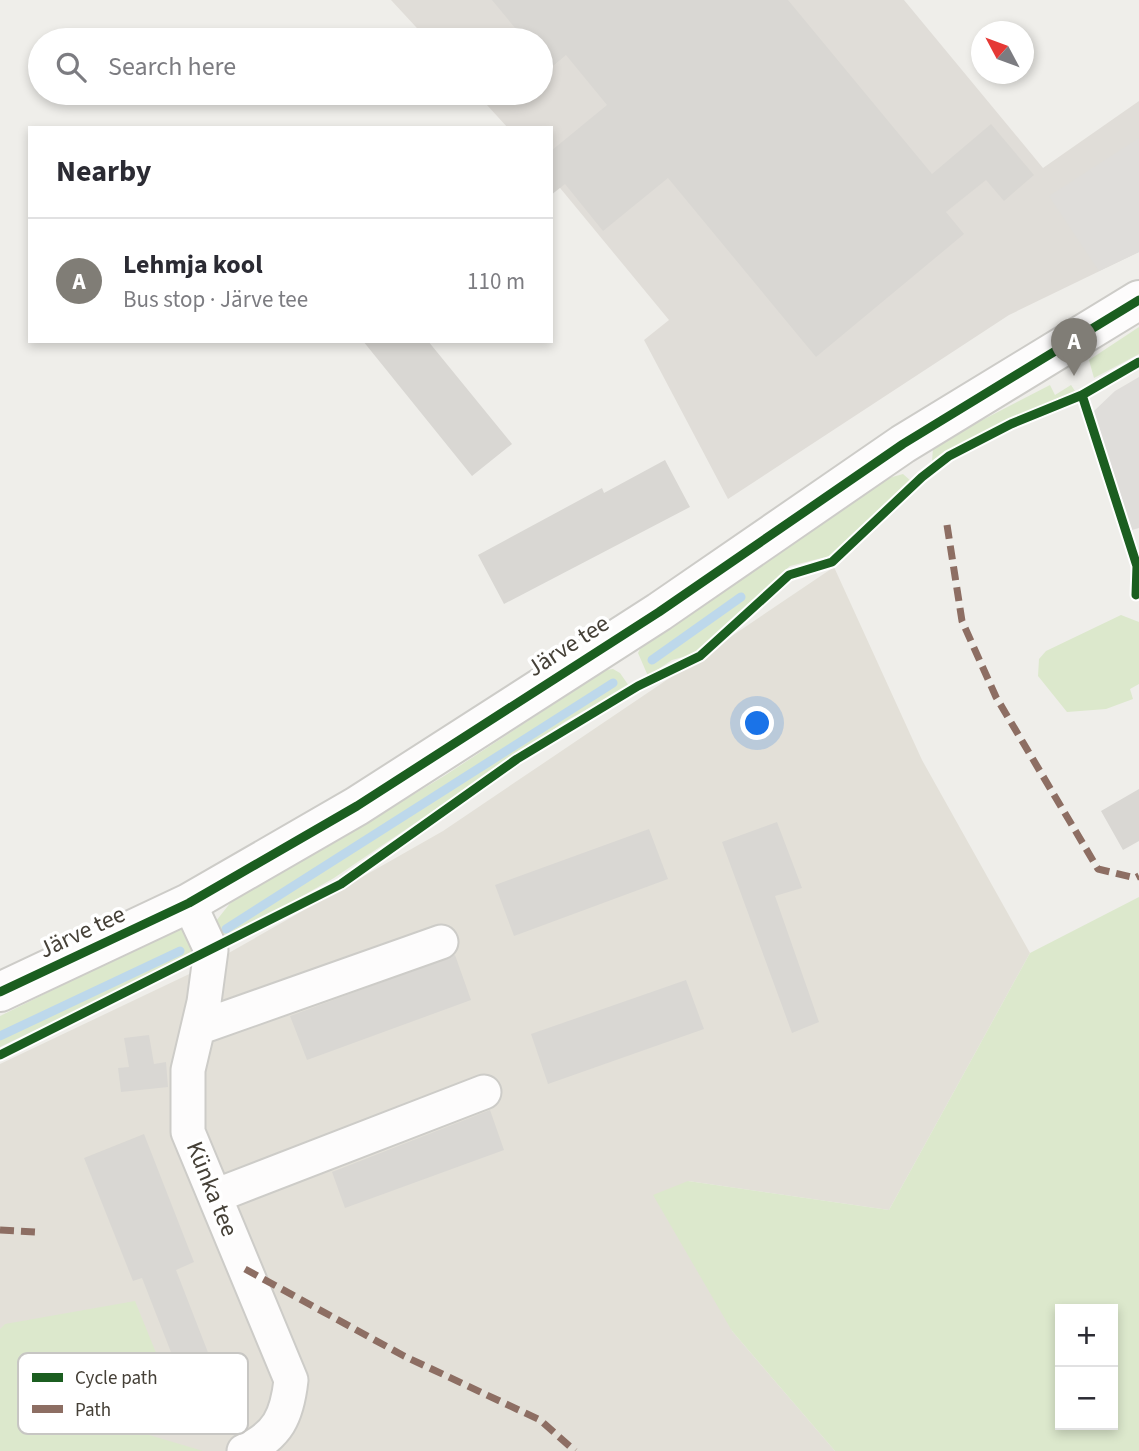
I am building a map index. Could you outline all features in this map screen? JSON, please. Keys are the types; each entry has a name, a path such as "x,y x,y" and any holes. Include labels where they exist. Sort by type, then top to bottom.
{"street":[{"name":"Järve tee","path":"0,992 189,903 356,806 659,612 903,444 1139,300"},
{"name":"Künka tee","path":"189,903 211,950 188,1070 188,1132 291,1380 288,1407 265,1441 244,1451"},
{"path":"198,1028 441,943"},
{"path":"215,1196 484,1092"}],"shaded area":[{"path":"391,0 904,0 1043,168 1139,101 1139,252 1009,315 728,499 644,340 669,320 553,179 553,126 506,126 487,105 553,105 553,28 417,28"},
{"path":"1139,138 1139,252 1099,271 1049,196"},
{"path":"1139,377 1139,528 1132,530 1094,411 1115,391"},
{"path":"834,567 922,760 1030,953 889,1210 688,1181 732,1331 835,1451 36,1451 0,1426 0,1064 204,967 443,831"}],"green space":[{"path":"1139,327 1139,354 1094,378 1089,360"},
{"path":"1050,385 1055,395 1071,385 1075,391 989,430 932,461 933,449 938,443"},
{"path":"903,474 911,481 834,555 790,566 694,654 672,660 648,676 638,653 642,645 878,481"},
{"path":"1121,615 1139,622 1139,684 1130,689 1133,699 1106,709 1067,712 1038,676 1039,659 1046,651"},
{"path":"613,669 620,673 629,686 566,721 334,878 220,943 216,921 235,897 328,846 444,776 606,670"},
{"path":"1139,897 1139,1451 835,1451 732,1331 653,1195 688,1181 889,1210 1030,953"},
{"path":"187,929 200,951 0,1047 0,1016 172,931"},
{"path":"135,1301 156,1353 18,1353 18,1434 146,1434 203,1451 0,1451 0,1329 5,1324"}],"building":[{"path":"492,0 788,0 932,174 991,124 1034,175 1004,201 986,180 946,212 964,234 816,357 668,178 603,231 565,184 553,193 553,149 607,105 566,55 553,66 553,28 515,28"},
{"path":"365,343 430,343 512,444 472,476"},
{"path":"665,460 690,507 504,604 478,555 602,488 604,493"},
{"path":"1139,789 1139,841 1123,850 1101,811"},
{"path":"777,822 802,888 775,896 819,1022 792,1033 722,842"},
{"path":"649,829 668,879 514,936 495,885"},
{"path":"455,955 471,1000 307,1060 290,1016"},
{"path":"686,980 704,1029 548,1084 531,1034"},
{"path":"149,1035 154,1064 166,1062 168,1087 121,1092 118,1068 129,1067 124,1038"},
{"path":"490,1110 504,1150 345,1208 332,1172"},
{"path":"144,1134 194,1262 176,1270 208,1353 171,1353 142,1278 133,1281 84,1158"}],"waterway":[{"path":"652,660 741,597"},
{"path":"226,929 613,683"},
{"path":"0,1036 180,951"}],"marked path":[{"path":"947,525 962,621 996,697 1098,869 1135,878 1139,876"},
{"path":"0,1230 37,1232"},
{"path":"245,1269 404,1356 540,1420 575,1451"}],"cycle path":[{"path":"0,992 189,903 357,806 659,612 903,444 1139,300"},
{"path":"0,1055 341,884 517,759 638,686 700,656 789,575 832,562 922,477 949,456 1011,424 1082,395 1139,362"},
{"path":"1082,395 1137,566 1136,595"}],"place":[{"name":"Lehmja kool","path":"1074,376"}]}
